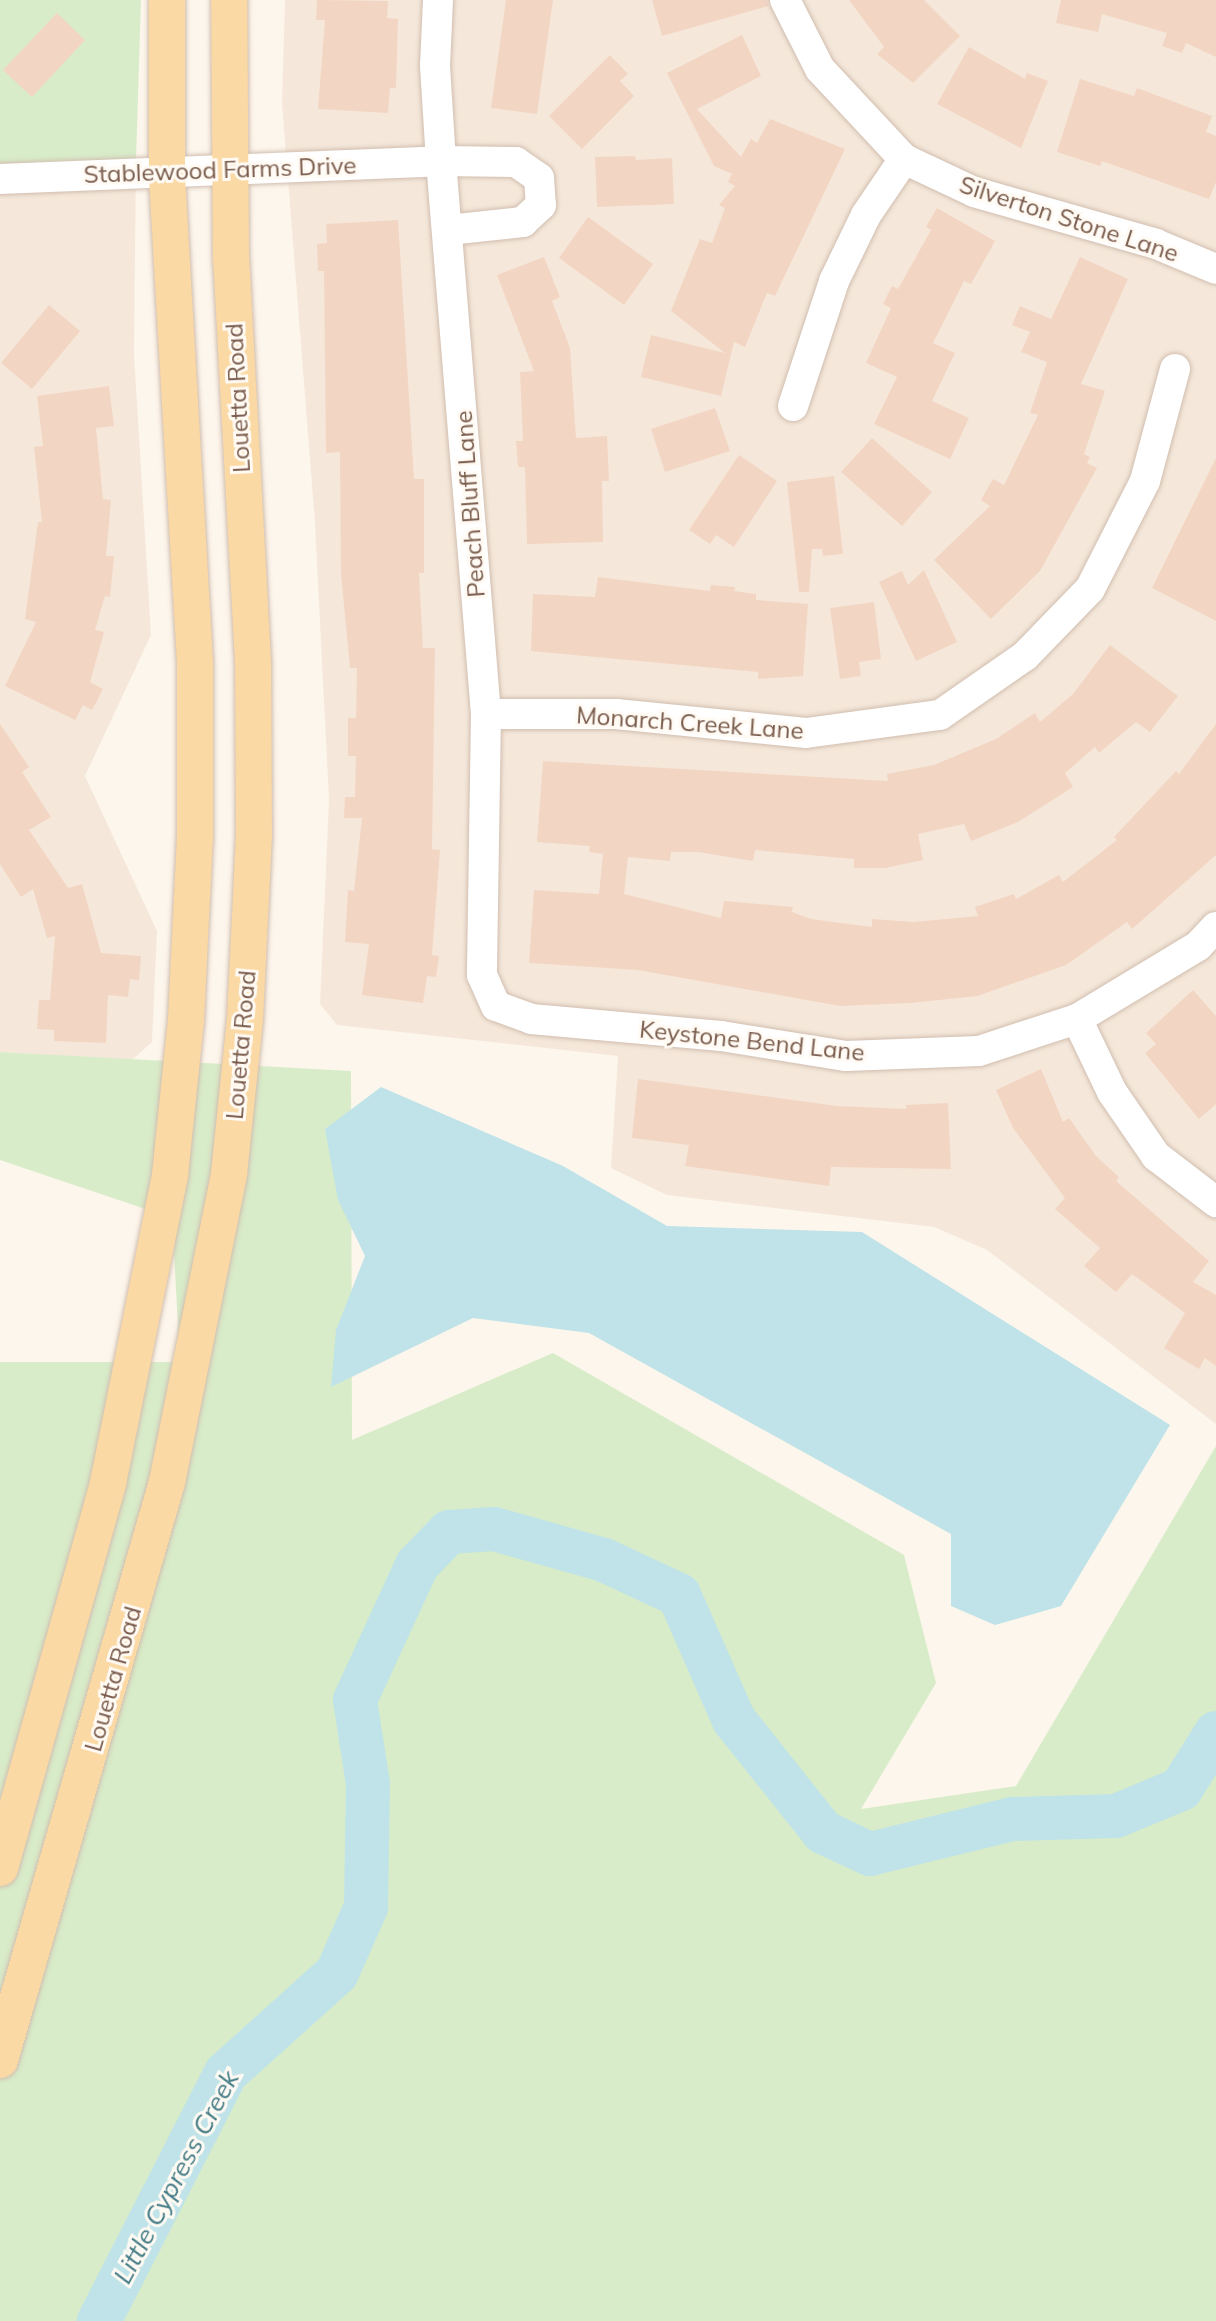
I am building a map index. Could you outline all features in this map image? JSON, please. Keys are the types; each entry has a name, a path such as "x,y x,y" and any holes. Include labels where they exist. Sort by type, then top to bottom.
{"main road":[{"path":"0,1868 108,1483 170,1175 186,1020 195,838 195,663 167,171 167,0"},
{"name":"Louetta Road","path":"0,2060 167,1482 229,1174 245,1019 254,805 253,662 228,170 229,0"}],"street":[{"name":"Peach Bluff Lane","path":"438,0 435,66 441,161 486,714 482,975 496,1006"},
{"name":"Silverton Stone Lane","path":"785,0 820,69 904,159 974,192 1156,244 1216,269"},
{"path":"793,406 834,281 866,215 904,159"},
{"name":"Stablewood Farms Drive","path":"0,179 441,161 516,162 539,178 541,205 523,222 448,230"},
{"name":"Monarch Creek Lane","path":"486,714 616,714 806,733 940,715 1025,656 1090,589 1145,481 1175,369"},
{"name":"Keystone Bend Lane","path":"496,1006 531,1019 721,1036 846,1056 979,1051 1077,1019 1198,946 1216,927"},
{"path":"1077,1019 1112,1092 1156,1156 1216,1202"}],"shaded area":[{"path":"285,0 1216,0 1216,1424 987,1250 934,1227 667,1195 611,1168 618,1056 337,1025 320,1004 329,800 315,523 282,103"},
{"path":"136,161 134,354 151,635 85,776 157,931 152,1042 132,1060 0,1052 0,170"}],"green space":[{"path":"0,0 141,0 136,161 0,170"},
{"path":"0,1052 351,1071 352,1440 553,1353 904,1555 936,1683 861,1809 1016,1786 1216,1446 1216,2321 0,2321 0,1362 180,1362 172,1218 0,1160"}],"water":[{"path":"381,1087 563,1166 667,1226 862,1232 1170,1425 1061,1606 995,1625 951,1606 951,1534 589,1333 473,1318 331,1387 336,1330 365,1256 338,1200 325,1129"}],"building":[{"path":"317,0 388,1 387,18 398,19 396,88 390,88 388,113 318,109 325,20 316,20"},
{"path":"506,0 553,0 537,114 491,108"},
{"path":"652,0 767,0 768,6 662,36"},
{"path":"849,0 924,0 960,36 913,83 877,54 884,47"},
{"path":"1061,0 1216,0 1216,57 1186,43 1182,53 1162,46 1167,33 1102,14 1098,32 1056,23"},
{"path":"57,13 85,40 32,97 3,70"},
{"path":"742,35 761,76 697,109 741,157 751,139 757,143 770,119 845,149 775,296 767,293 745,347 734,342 721,396 641,377 651,335 725,353 671,311 700,239 712,243 725,208 719,205 735,186 728,182 732,174 714,166 667,73"},
{"path":"969,47 1025,79 1027,73 1048,81 1021,148 937,104"},
{"path":"610,55 628,74 620,81 634,96 582,149 549,116"},
{"path":"1080,79 1134,96 1137,88 1212,116 1206,132 1216,136 1216,182 1209,199 1102,161 1100,166 1057,152"},
{"path":"635,156 636,160 672,158 674,204 597,207 595,157"},
{"path":"937,208 995,241 971,284 964,281 933,343 955,353 932,401 969,418 950,459 874,424 897,377 866,363 891,308 883,304 892,286 898,289 931,230 926,227"},
{"path":"588,217 653,264 624,305 559,258"},
{"path":"398,220 414,479 424,479 424,573 419,573 423,648 435,648 432,849 440,850 432,955 439,956 436,977 427,976 423,1003 362,995 369,944 345,942 348,890 354,891 362,818 344,818 345,797 355,797 356,756 348,756 348,718 356,718 357,668 350,668 341,574 340,452 326,453 324,271 318,271 317,244 327,243 326,224"},
{"path":"544,257 560,297 552,301 570,348 576,438 607,436 609,481 602,481 603,542 527,544 525,467 518,467 516,441 523,441 520,372 534,371 497,275"},
{"path":"1080,257 1128,279 1081,384 1105,391 1084,454 1090,457 1087,463 1097,468 1040,571 991,619 934,560 990,506 981,500 993,479 1004,485 1038,415 1030,413 1047,362 1021,352 1030,332 1012,325 1020,306 1051,319"},
{"path":"49,305 80,331 32,389 1,363"},
{"path":"109,386 114,426 96,428 103,499 111,500 106,556 114,556 110,597 105,596 95,630 104,632 90,682 103,689 92,710 83,705 75,720 5,686 36,622 25,619 38,522 42,522 34,447 43,446 37,396"},
{"path":"715,408 730,451 665,472 651,429"},
{"path":"872,438 932,492 902,526 841,472"},
{"path":"739,455 777,481 734,547 716,535 710,544 689,530"},
{"path":"1216,458 1216,621 1152,588"},
{"path":"834,476 843,554 823,556 822,549 812,549 809,592 799,592 787,482"},
{"path":"924,570 957,642 916,661 879,582 902,571 908,585"},
{"path":"598,577 710,591 711,585 735,587 734,591 756,594 756,600 808,604 803,676 758,679 758,672 531,651 533,594 595,597"},
{"path":"874,602 881,659 859,662 861,676 840,679 830,608"},
{"path":"1110,645 1178,696 1150,732 1136,722 1099,753 1095,747 1065,773 1073,787 1018,822 971,841 964,824 918,834 923,860 885,868 854,868 854,859 755,850 753,861 698,852 671,852 670,861 628,857 624,894 721,918 724,901 793,907 792,912 811,919 872,927 872,919 914,922 978,916 975,907 1014,894 1016,899 1059,875 1063,882 1117,840 1114,837 1176,771 1179,774 1216,724 1216,855 1132,929 1127,922 1066,965 977,996 911,1003 840,1006 638,970 529,963 534,890 599,894 603,854 589,852 590,846 537,842 543,761 888,781 887,774 934,765 996,739 1035,713 1040,722 1073,694"},
{"path":"0,724 29,767 22,772 51,817 29,830 68,888 82,884 101,953 141,956 139,980 130,979 128,997 108,995 106,1043 54,1041 54,1030 37,1029 39,1000 50,1000 55,936 47,938 33,889 21,897 0,864"},
{"path":"1193,990 1216,1016 1216,1104 1199,1119 1145,1053 1156,1044 1146,1033"},
{"path":"1041,1069 1063,1122 1069,1118 1096,1156 1119,1177 1116,1181 1209,1261 1193,1282 1216,1295 1216,1366 1205,1358 1199,1369 1164,1348 1185,1313 1132,1274 1116,1292 1084,1266 1100,1248 1055,1209 1065,1198 1013,1128 996,1090"},
{"path":"638,1079 837,1106 906,1109 906,1105 948,1103 951,1169 831,1167 829,1186 685,1166 689,1145 632,1138"}],"waterway":[{"name":"Little Cypress Creek","path":"99,2321 226,2073 337,1973 366,1907 368,1784 355,1700 417,1565 449,1532 494,1529 604,1560 679,1595 734,1720 823,1832 870,1854 1013,1819 1116,1816 1181,1789 1216,1733"}]}
